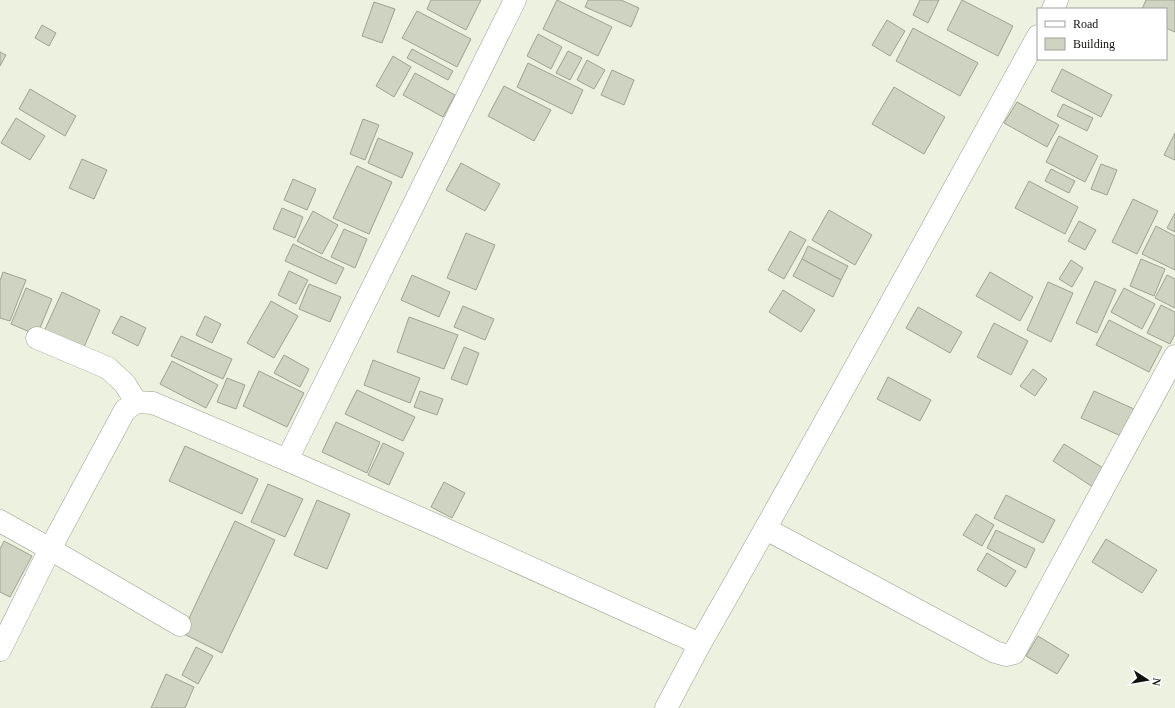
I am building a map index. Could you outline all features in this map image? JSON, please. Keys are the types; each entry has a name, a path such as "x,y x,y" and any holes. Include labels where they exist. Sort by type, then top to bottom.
{"street":[{"path":"286,460 514,0"},
{"path":"666,708 700,644 849,380 1037,38"},
{"path":"36,338 108,368 125,384 136,402"},
{"path":"766,529 995,652 1006,655 1014,653 1175,356"},
{"path":"0,650 50,549 125,410 136,402 153,403 286,460 438,526 700,644"},
{"path":"0,521 180,625"}],"building":[{"path":"431,0 481,0 466,30 427,9"},
{"path":"557,0 612,27 598,56 543,29"},
{"path":"588,0 621,0 639,8 631,27 585,7"},
{"path":"920,0 939,0 928,23 913,15"},
{"path":"962,0 1013,26 998,56 947,30"},
{"path":"1146,0 1175,0 1175,32 1167,28 1167,8 1142,8"},
{"path":"374,2 395,9 382,43 362,36"},
{"path":"417,11 471,39 457,67 402,38"},
{"path":"887,20 905,31 890,56 872,45"},
{"path":"42,25 56,33 49,46 35,38"},
{"path":"913,28 978,63 960,96 896,61"},
{"path":"538,34 562,47 551,69 527,56"},
{"path":"412,49 453,71 448,80 407,58"},
{"path":"568,51 582,58 570,80 556,73"},
{"path":"0,52 6,55 0,66"},
{"path":"393,56 411,67 394,97 376,86"},
{"path":"587,60 605,70 594,89 577,80"},
{"path":"528,63 583,90 572,114 517,87"},
{"path":"1062,69 1112,95 1101,117 1051,91"},
{"path":"612,70 634,80 624,105 601,95"},
{"path":"415,73 455,95 443,117 403,95"},
{"path":"504,86 551,110 534,141 488,116"},
{"path":"894,87 945,117 924,154 872,124"},
{"path":"30,89 76,116 65,136 19,109"},
{"path":"1017,102 1059,125 1047,147 1004,123"},
{"path":"1063,104 1093,118 1087,131 1057,116"},
{"path":"16,118 45,136 30,160 1,143"},
{"path":"363,119 379,125 365,160 350,154"},
{"path":"1175,133 1175,160 1164,155"},
{"path":"1059,136 1098,156 1085,182 1046,162"},
{"path":"378,138 413,153 402,178 368,163"},
{"path":"82,159 107,170 94,199 69,188"},
{"path":"461,163 500,184 485,211 446,190"},
{"path":"1101,164 1117,170 1107,195 1091,189"},
{"path":"357,166 392,182 369,234 333,218"},
{"path":"1051,169 1075,181 1069,193 1045,181"},
{"path":"293,179 316,189 307,210 284,200"},
{"path":"1029,181 1078,207 1065,234 1015,208"},
{"path":"1133,199 1158,211 1137,254 1112,242"},
{"path":"282,208 303,217 295,238 273,229"},
{"path":"829,210 872,235 855,265 812,240"},
{"path":"313,211 338,225 322,254 297,241"},
{"path":"1175,213 1175,232 1167,228"},
{"path":"1079,221 1096,230 1085,250 1068,241"},
{"path":"1156,226 1175,236 1175,270 1142,254"},
{"path":"344,229 367,239 355,268 331,257"},
{"path":"790,231 806,240 784,279 768,270"},
{"path":"466,233 495,245 476,290 447,278"},
{"path":"293,244 344,268 336,284 285,261"},
{"path":"808,246 848,266 841,280 802,259"},
{"path":"802,259 841,280 833,297 793,276"},
{"path":"1141,259 1165,269 1154,296 1130,286"},
{"path":"1071,260 1083,268 1072,287 1059,279"},
{"path":"289,271 308,280 296,304 278,295"},
{"path":"3,272 26,280 10,321 0,318 0,281"},
{"path":"990,272 1033,297 1020,321 976,296"},
{"path":"412,275 450,292 439,317 401,300"},
{"path":"1167,275 1175,279 1175,308 1155,298"},
{"path":"1095,281 1116,290 1097,333 1076,323"},
{"path":"1048,282 1073,293 1051,342 1027,330"},
{"path":"309,284 341,297 330,322 299,309"},
{"path":"26,288 52,299 37,335 11,324"},
{"path":"1124,288 1155,304 1142,329 1111,312"},
{"path":"783,290 815,310 801,332 769,312"},
{"path":"62,292 100,310 81,354 42,336"},
{"path":"271,301 298,316 274,358 247,343"},
{"path":"1161,305 1175,312 1175,334 1170,344 1147,333"},
{"path":"463,306 494,319 485,340 454,327"},
{"path":"918,307 962,332 950,353 906,328"},
{"path":"121,316 146,328 138,346 112,333"},
{"path":"205,316 221,324 212,343 196,335"},
{"path":"409,317 458,335 444,369 397,352"},
{"path":"1109,320 1162,347 1149,372 1096,345"},
{"path":"994,323 1028,341 1011,375 977,357"},
{"path":"181,336 232,359 223,379 171,356"},
{"path":"464,347 479,353 467,385 451,379"},
{"path":"284,355 309,369 300,387 274,373"},
{"path":"373,360 420,378 410,403 364,385"},
{"path":"172,361 218,385 206,408 160,384"},
{"path":"1033,369 1047,379 1035,396 1020,386"},
{"path":"259,371 304,393 287,427 243,406"},
{"path":"888,377 931,400 920,421 877,399"},
{"path":"227,378 245,385 236,409 217,402"},
{"path":"357,390 415,417 403,441 345,414"},
{"path":"420,391 443,399 437,415 414,407"},
{"path":"1094,391 1134,409 1121,436 1081,418"},
{"path":"336,422 380,442 367,473 322,452"},
{"path":"383,443 404,453 389,485 368,475"},
{"path":"1064,444 1108,471 1096,489 1053,461"},
{"path":"185,446 258,479 242,514 169,481"},
{"path":"444,482 465,493 452,518 431,507"},
{"path":"268,484 303,499 285,537 251,522"},
{"path":"1006,495 1055,520 1043,543 994,518"},
{"path":"317,500 350,514 327,569 294,555"},
{"path":"976,514 994,525 982,546 963,535"},
{"path":"235,521 275,540 222,653 182,633"},
{"path":"996,530 1035,549 1026,568 987,548"},
{"path":"1106,539 1157,570 1142,593 1092,562"},
{"path":"4,541 32,556 10,597 0,592 0,549"},
{"path":"987,553 1016,571 1006,587 977,570"},
{"path":"1038,636 1069,655 1057,674 1026,656"},
{"path":"196,647 213,656 198,684 182,675"},
{"path":"166,674 194,687 185,708 151,708"}]}
